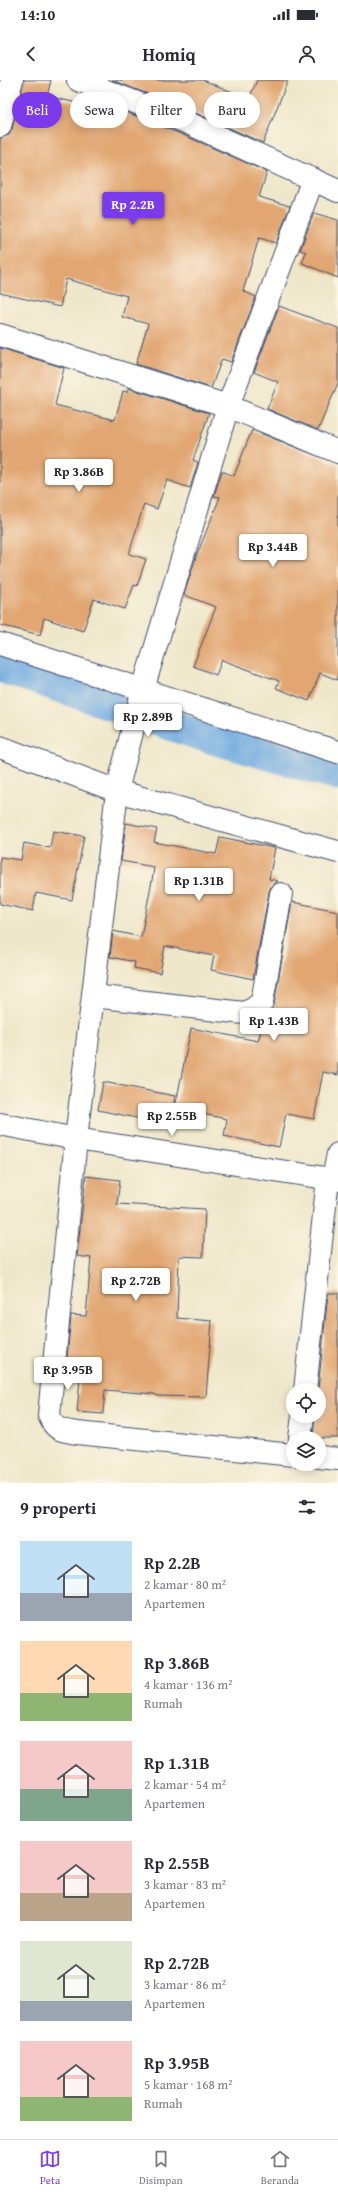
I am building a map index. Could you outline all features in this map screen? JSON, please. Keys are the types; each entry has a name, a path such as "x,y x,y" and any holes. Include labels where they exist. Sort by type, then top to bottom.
{"street":[{"path":"0,126 12,80"},
{"path":"78,80 186,122 338,191"},
{"path":"286,1454 77,1433 60,1430 53,1424 49,1415 76,1139 117,791 142,694 228,406 313,179"},
{"path":"0,335 228,406 338,452"},
{"path":"0,644 142,694 338,752"},
{"path":"0,747 117,791 338,852"},
{"path":"93,996 244,1013 253,1010 262,1002 281,894"},
{"path":"0,1124 76,1139 333,1179"},
{"path":"306,1383 333,1179 338,1154"},
{"path":"326,1458 338,1459"}],"building":[{"path":"24,80 51,80 48,92 21,92"},
{"path":"112,80 203,80 232,92 204,92 204,117 196,113 196,92 143,92"},
{"path":"257,80 288,80 263,143 229,128 260,128 260,92 252,92"},
{"path":"62,99 70,101 70,128 128,128 128,113 136,116 136,128 166,128 267,172 259,197 290,206 276,243 259,238 243,291 256,297 231,362 222,359 211,388 136,364 148,324 122,317 127,296 66,279 60,307 0,293 0,141 1,138 9,135 12,129 62,128"},
{"path":"314,213 338,220 338,278 302,263 306,252 300,250"},
{"path":"279,306 338,328 338,383 318,430 267,409 278,382 254,372"},
{"path":"0,348 64,368 55,405 115,420 123,391 127,392 128,388 209,413 193,460 198,462 190,488 167,480 157,509 144,504 129,554 146,559 137,586 134,585 125,609 94,599 83,631 44,618 40,635 0,625"},
{"path":"252,430 338,464 338,680 320,673 309,701 276,688 279,681 222,660 216,675 193,666 216,607 184,595 196,557 220,497 214,496 222,471 234,476"},
{"path":"126,823 157,829 154,842 216,854 220,837 275,848 269,879 278,881 271,886 269,892 253,979 211,970 214,956 165,946 160,973 134,968 135,962 110,957 113,931 141,937 154,867 121,861"},
{"path":"53,831 84,836 72,900 36,893 33,911 0,904 0,857 21,860 24,843 50,848"},
{"path":"292,902 338,911 338,1075 323,1072 314,1119 286,1114 279,1147 224,1136 227,1119 175,1108 191,1028 258,1041 266,1015 274,1004"},
{"path":"103,1082 175,1096 170,1125 98,1110"},
{"path":"86,1176 120,1180 117,1204 205,1209 203,1257 179,1256 177,1318 212,1321 206,1397 158,1396 154,1394 105,1390 103,1414 77,1412 80,1379 65,1378 71,1315 86,1316 91,1258 77,1256"},
{"path":"328,1293 338,1293 338,1438 326,1438 326,1431 314,1431 314,1423 326,1423 326,1383 319,1383"}],"waterway":[{"path":"0,667 203,736 338,775"}]}
